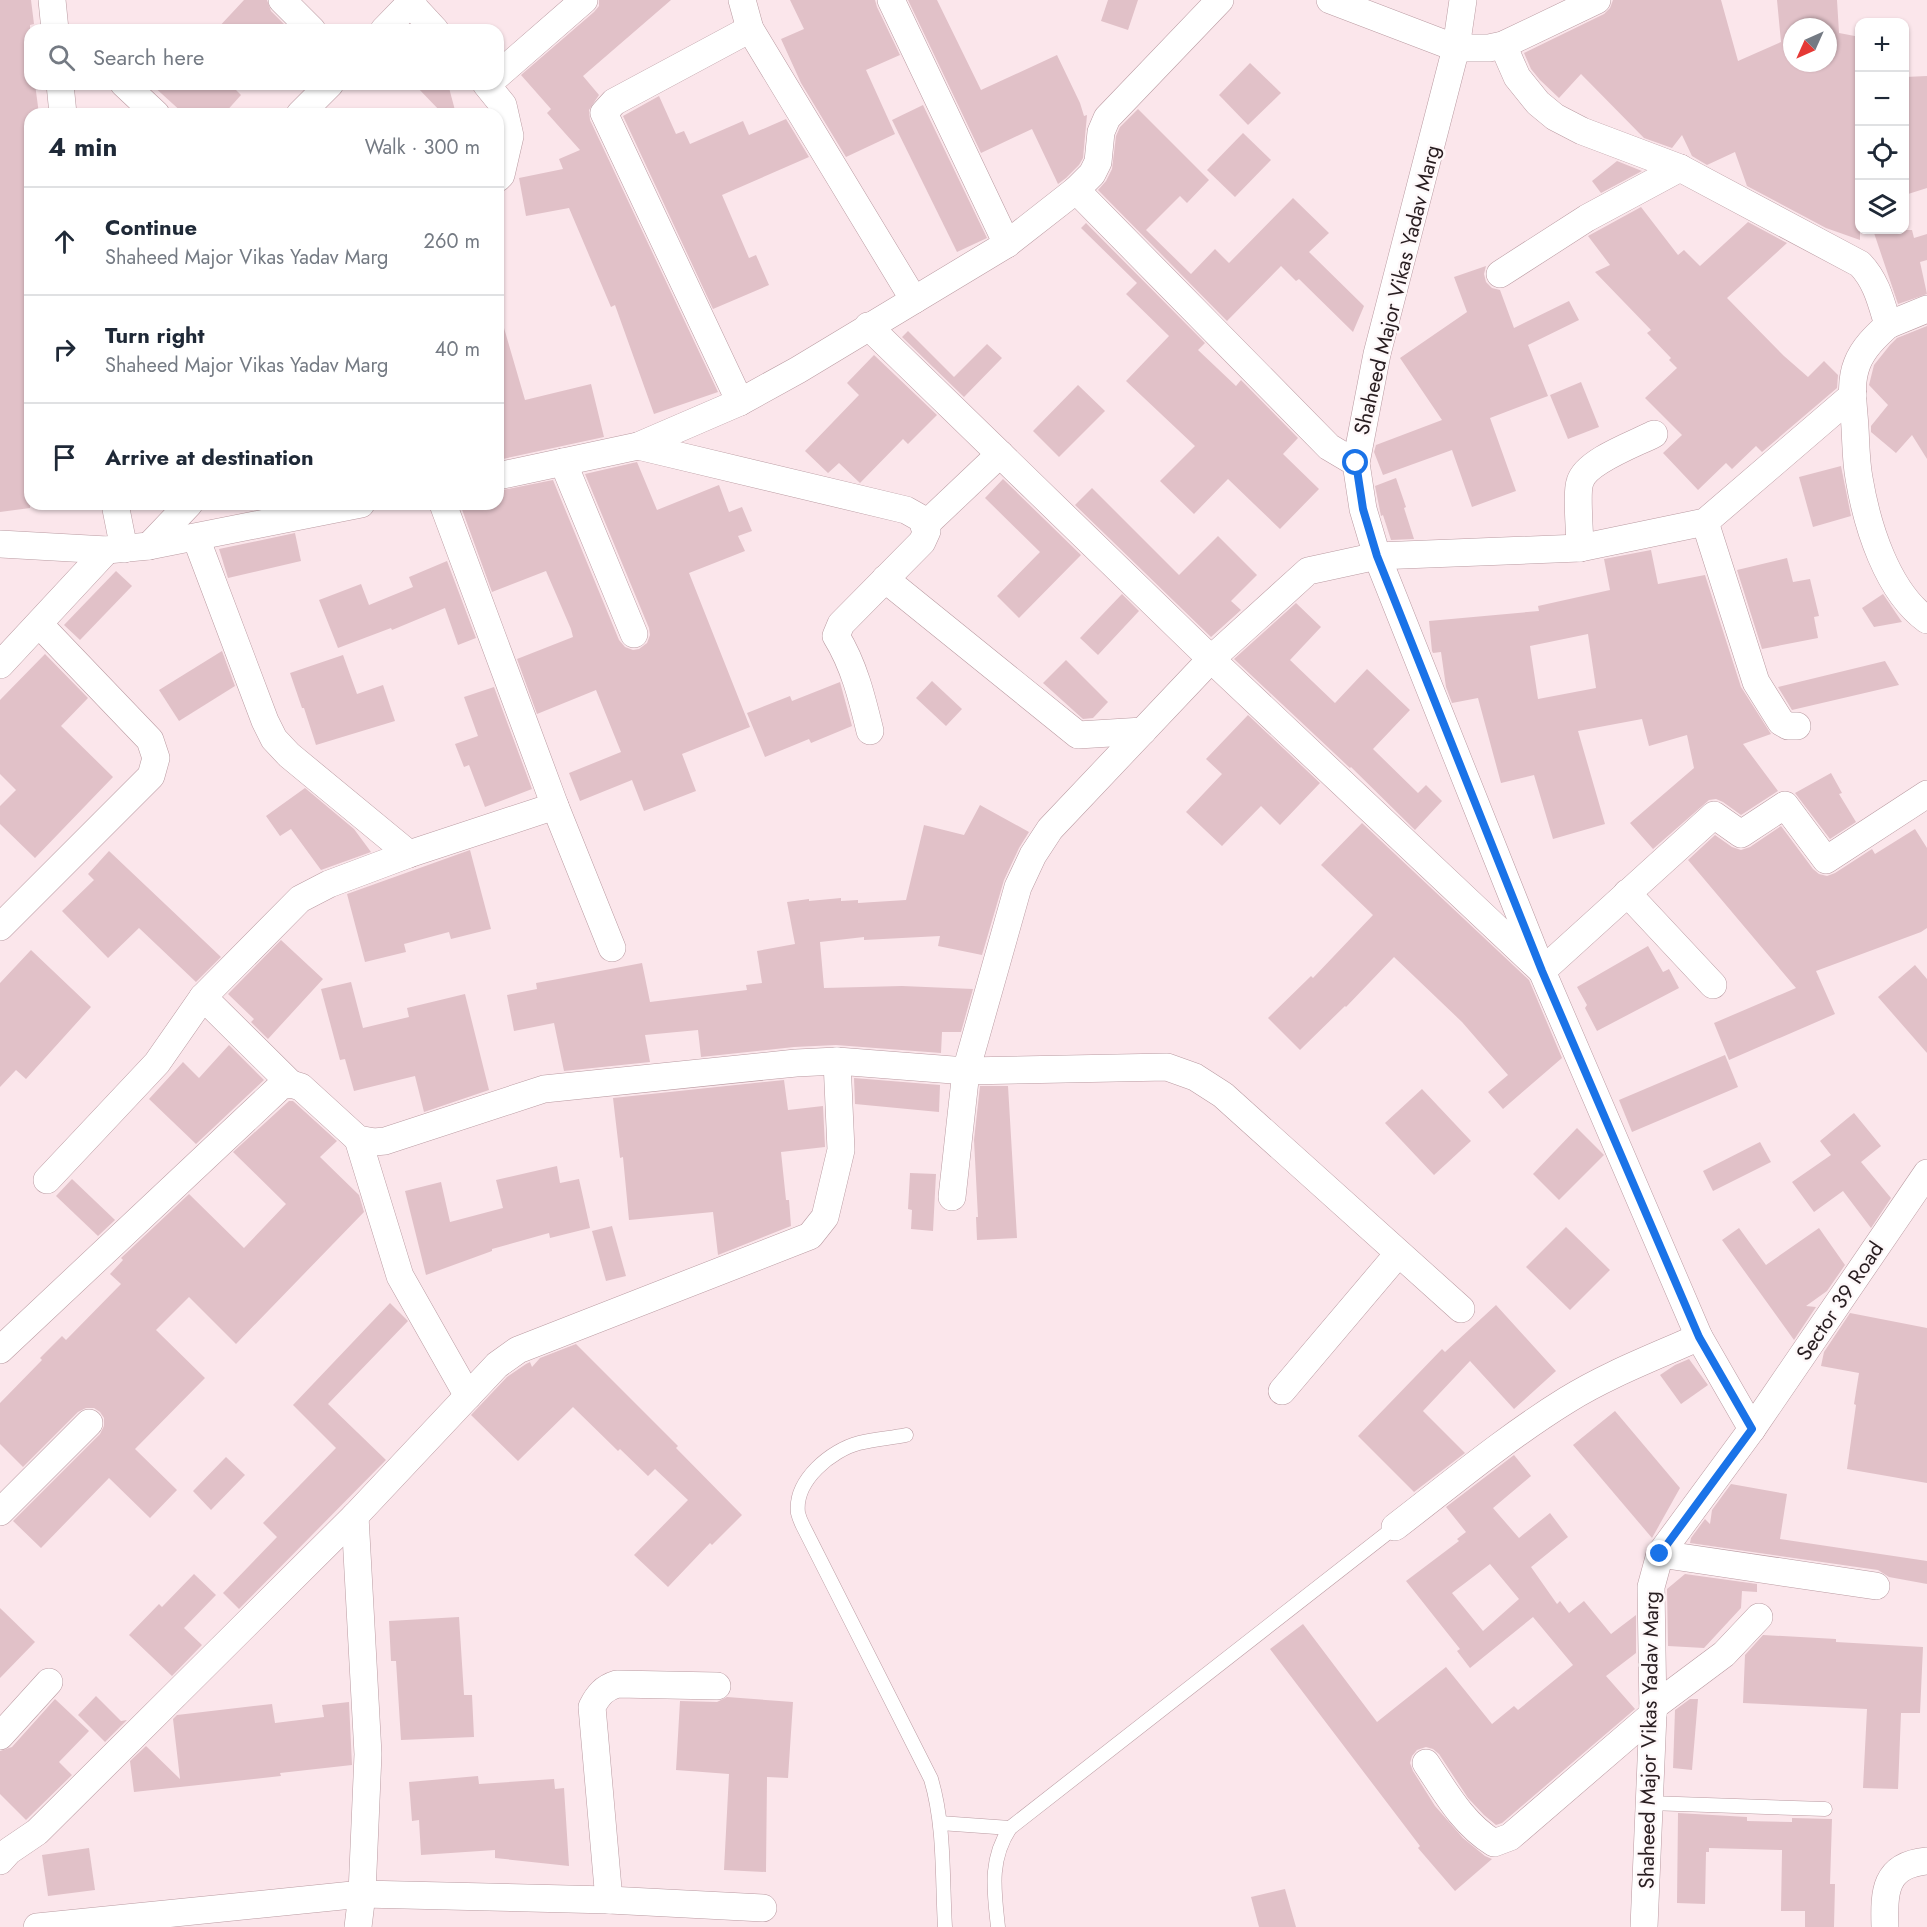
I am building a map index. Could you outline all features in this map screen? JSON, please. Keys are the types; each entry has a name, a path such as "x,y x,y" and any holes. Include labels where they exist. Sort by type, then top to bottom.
{"street":[{"path":"282,0 306,24"},
{"path":"504,70 584,0"},
{"path":"742,0 750,29 914,300"},
{"path":"891,0 1007,244"},
{"path":"504,475 638,446 740,402 798,370 1007,244 1076,190 1092,174 1098,162 1101,132 1107,118 1220,0"},
{"path":"1330,0 1364,6 1456,48 1489,48 1503,45 1596,0"},
{"name":"Shaheed Major Vikas Yadav Marg","path":"1462,0 1456,48 1377,354 1356,463 1363,509 1377,556 1542,971 1699,1337 1752,1429 1660,1554 1651,1587 1653,1711 1644,1927"},
{"path":"390,24 411,2 430,24"},
{"path":"740,402 604,113 614,102 750,29"},
{"path":"1503,45 1517,76 1538,103 1555,117 1582,131 1680,168 1860,264 1876,285 1888,325"},
{"path":"61,90 62,108"},
{"path":"130,90 150,108"},
{"path":"306,108 324,90"},
{"path":"492,90 504,108"},
{"path":"504,109 510,136 504,162"},
{"path":"1500,274 1587,218 1680,168"},
{"path":"1076,190 1329,447 1356,463"},
{"path":"1927,309 1888,325 1869,343 1857,362 1853,377 1859,478 1875,541 1891,579 1916,612 1927,620"},
{"path":"868,327 1211,659 1542,971 1713,815 1741,834 1785,805 1826,860 1927,794"},
{"path":"952,1197 966,1071 1018,887 1033,855 1050,829 1211,659 1308,571 1377,556 1580,548 1705,522 1853,395"},
{"path":"1580,548 1579,483 1585,472 1654,434"},
{"path":"638,446 906,510 922,519 927,531 922,542 841,624 836,636 844,648 860,689 870,731"},
{"path":"924,526 1000,454"},
{"path":"563,462 634,634"},
{"path":"118,510 127,548"},
{"path":"0,665 39,624 127,548 181,510"},
{"path":"0,544 127,548 196,538 332,510"},
{"path":"445,510 555,806 612,948"},
{"path":"1705,522 1756,682 1781,722 1788,726 1797,726"},
{"path":"196,538 265,721 274,739 289,755 409,854"},
{"path":"885,579 1078,735 1143,731"},
{"path":"0,927 151,776 156,758 150,740 39,624"},
{"path":"47,1180 157,1063 203,998 300,899 329,884 409,854 555,806"},
{"path":"1627,893 1713,985"},
{"path":"203,998 291,1084 301,1087 358,1139 400,1276 468,1396"},
{"path":"0,1861 9,1851 37,1832 355,1516 497,1365 518,1350 810,1236 825,1217 841,1150 837,1060"},
{"path":"358,1139 374,1142 385,1141 544,1089 837,1060 966,1071 1167,1067 1195,1077 1223,1095 1461,1309"},
{"path":"0,1350 281,1086 291,1084"},
{"name":"Sector 39 Road","path":"1752,1429 1927,1173"},
{"path":"1282,1391 1398,1254"},
{"path":"1395,1527 1568,1399 1608,1378 1699,1337"},
{"path":"0,1512 89,1423"},
{"path":"355,1516 368,1754 362,1894 358,1927"},
{"path":"1660,1554 1876,1586"},
{"path":"1426,1763 1463,1818 1480,1834 1494,1843 1510,1837 1653,1711 1724,1654 1760,1617"},
{"path":"0,1736 49,1682"},
{"path":"609,1900 592,1707 607,1687 617,1684 717,1686"},
{"path":"1885,1927 1885,1892 1892,1876 1904,1866 1927,1861"},
{"path":"37,1927 362,1894 609,1900 763,1908"}],"lane":[{"path":"906,1435 858,1443 834,1454 817,1466 798,1499 798,1513 931,1779 938,1801 945,1927"},
{"path":"998,1927 994,1889 995,1863 1001,1842 1010,1828 1395,1527"},
{"path":"1649,1803 1825,1809"},
{"path":"940,1823 1010,1828"}],"building":[{"path":"0,0 31,0 34,24 24,24 24,90 36,90 38,108 24,108 24,509 0,512"},
{"path":"244,0 267,0 271,11 284,24 222,24"},
{"path":"599,0 671,0 583,76 599,95 589,110 590,120 718,392 654,414 615,305 611,307 569,208 526,216 519,178 563,169 559,159 580,150 547,113 551,109 521,75 594,12 599,6"},
{"path":"790,0 875,0 900,55 866,70 895,134 846,157 801,83 781,39 804,29"},
{"path":"908,0 937,0 981,90 1057,55 1084,116 1087,115 1083,158 1066,178 1058,184 1032,129 981,153"},
{"path":"1108,0 1138,0 1128,30 1101,21"},
{"path":"1613,0 1721,0 1738,61 1781,42 1777,0 1837,0 1839,33 1855,36 1855,234 1860,234 1860,240 1826,228 1747,186 1735,152 1707,165 1692,156 1682,135 1672,148 1644,138 1581,74 1559,98 1531,69 1524,53 1604,14 1610,8"},
{"path":"1250,63 1281,93 1248,125 1219,95"},
{"path":"1927,76 1927,188 1909,194 1909,126 1909,77"},
{"path":"158,90 236,90 241,95 229,108 177,108"},
{"path":"420,90 450,90 454,108 437,108"},
{"path":"659,96 676,134 684,131 690,144 743,121 749,135 786,119 809,157 722,195 749,258 756,255 769,285 713,309 623,116"},
{"path":"923,105 987,238 957,252 892,120"},
{"path":"1138,109 1209,180 1187,203 1180,196 1146,230 1191,274 1215,249 1229,263 1293,198 1329,233 1309,252 1364,306 1353,332 1299,279 1296,281 1281,266 1227,321 1098,190 1112,169 1116,136 1120,127"},
{"path":"1243,133 1271,160 1235,197 1207,170"},
{"path":"1617,161 1642,171 1601,193 1592,181"},
{"path":"1641,207 1678,255 1684,250 1700,266 1748,222 1787,243 1727,298 1808,377 1824,361 1838,375 1837,388 1762,452 1756,446 1732,469 1726,463 1698,490 1663,453 1682,435 1645,398 1677,368 1669,360 1671,358 1647,333 1651,330 1595,272 1610,265 1588,236"},
{"path":"1086,223 1205,343 1198,350 1236,386 1241,380 1298,438 1283,454 1319,489 1280,529 1228,479 1194,514 1160,481 1195,446 1126,381 1169,336 1126,294 1137,283 1081,228"},
{"path":"1909,230 1912,230 1914,238 1927,234 1927,260 1920,262 1927,294 1898,304 1874,234 1909,234"},
{"path":"1486,266 1484,274 1486,282 1492,288 1500,290 1514,328 1569,301 1579,320 1528,345 1548,396 1490,418 1516,491 1472,507 1452,450 1383,475 1374,452 1376,445 1442,420 1400,358 1467,312 1454,277"},
{"path":"1927,326 1927,459 1912,435 1896,453 1871,432 1871,426 1888,405 1869,385 1874,365 1890,345 1897,338"},
{"path":"504,328 525,400 591,384 604,437 504,459"},
{"path":"908,331 954,377 987,344 1002,358 964,397 902,337"},
{"path":"874,355 937,415 908,444 903,439 860,483 839,463 828,473 805,451 859,395 847,383"},
{"path":"1581,382 1599,427 1568,439 1550,395"},
{"path":"1078,385 1105,411 1059,457 1033,431"},
{"path":"637,462 657,510 719,485 729,512 742,507 752,531 738,536 745,551 689,573 750,727 682,754 696,791 644,811 632,780 580,801 569,773 621,752 596,690 537,714 517,659 573,637 571,629 546,571 492,592 462,510 504,510 504,490 553,480 619,640 625,647 633,650 639,649 647,643 650,635 649,628 585,474"},
{"path":"1841,466 1851,516 1813,527 1799,477"},
{"path":"1396,478 1414,539 1391,540 1383,515 1381,516 1375,486"},
{"path":"1003,479 1081,555 1019,618 997,596 1040,552 985,498"},
{"path":"1092,488 1179,575 1218,536 1257,575 1231,601 1241,610 1211,637 1075,505"},
{"path":"295,533 301,561 228,578 219,549"},
{"path":"1651,550 1658,584 1705,575 1741,687 1771,734 1743,744 1778,791 1741,815 1723,802 1716,799 1709,800 1653,849 1630,823 1694,768 1687,735 1649,746 1642,719 1578,731 1605,824 1553,839 1534,775 1501,783 1478,698 1452,703 1446,687 1441,652 1433,653 1432,651 1429,621 1539,611 1538,606 1610,590 1604,559","holes":["1588,634 1596,688 1538,699 1530,646"]},
{"path":"1787,558 1793,582 1810,579 1819,616 1814,617 1818,638 1762,649 1737,570"},
{"path":"447,561 476,638 458,645 445,608 392,630 391,628 338,648 319,600 361,584 369,605 413,587 409,577"},
{"path":"116,571 132,586 80,640 64,625"},
{"path":"1122,594 1139,611 1098,655 1080,638"},
{"path":"1883,594 1902,622 1874,627 1862,608"},
{"path":"1296,603 1321,627 1290,660 1335,703 1367,669 1410,710 1373,749 1418,793 1426,785 1442,801 1415,830 1351,767 1234,659"},
{"path":"222,651 235,686 179,721 159,690"},
{"path":"45,654 88,698 61,726 113,777 35,858 0,824 0,806 16,790 0,774 0,700"},
{"path":"343,655 357,694 383,685 395,721 316,745 290,673"},
{"path":"1066,660 1108,702 1093,718 1083,719 1043,683"},
{"path":"1885,661 1899,685 1792,710 1778,687"},
{"path":"932,681 962,709 946,726 916,698"},
{"path":"840,682 852,726 811,743 809,739 765,757 747,713 790,696 792,701"},
{"path":"494,687 532,789 485,807 469,765 464,767 455,744 478,736 464,697"},
{"path":"1248,715 1320,783 1280,825 1261,806 1222,846 1186,812 1222,774 1206,759"},
{"path":"1831,773 1842,793 1839,794 1856,822 1830,839 1795,793"},
{"path":"305,788 354,829 371,852 321,870 291,829 280,836 266,816"},
{"path":"980,805 1029,832 1004,880 982,955 938,946 940,936 864,940 864,937 820,942 824,988 902,986 973,989 961,1032 942,1032 941,1053 836,1045 701,1057 698,1030 645,1035 650,1062 564,1071 554,1023 514,1031 507,995 537,989 536,983 642,963 650,1002 747,990 746,985 762,983 757,951 795,944 787,902 841,898 841,901 858,900 858,903 906,900 924,825 964,835"},
{"path":"1362,823 1529,980 1562,1058 1503,1109 1488,1092 1508,1075 1462,1022 1394,957 1300,1050 1268,1018 1311,976 1313,978 1373,915 1321,865"},
{"path":"1781,826 1813,869 1827,876 1872,849 1875,854 1915,829 1927,848 1927,928 1816,971 1835,1014 1729,1060 1714,1023 1796,988 1688,860 1715,835 1732,847 1741,850 1750,847"},
{"path":"470,850 491,929 451,939 449,932 404,944 406,952 365,962 347,894"},
{"path":"109,851 221,957 196,982 139,928 108,958 62,911 94,880 88,874"},
{"path":"281,940 323,979 268,1039 251,1022 254,1019 228,994"},
{"path":"1648,946 1663,972 1669,969 1679,988 1597,1031 1577,987"},
{"path":"31,950 91,1007 26,1079 16,1070 0,1087 0,983"},
{"path":"1915,965 1927,979 1927,1053 1878,997"},
{"path":"351,982 363,1028 409,1017 407,1008 465,994 489,1090 424,1112 415,1076 354,1091 345,1059 340,1060 321,989"},
{"path":"229,1045 264,1080 196,1144 149,1099 183,1062 199,1078"},
{"path":"1725,1055 1738,1087 1632,1132 1619,1100"},
{"path":"854,1078 940,1085 939,1112 855,1104"},
{"path":"784,1080 788,1110 823,1106 825,1147 781,1152 791,1226 718,1255 713,1212 629,1220 623,1157 620,1158 613,1098"},
{"path":"980,1086 1008,1086 1017,1238 977,1240 974,1140"},
{"path":"1422,1089 1471,1141 1434,1175 1385,1123"},
{"path":"289,1101 293,1101 337,1141 320,1157 359,1195 364,1212 236,1344 189,1297 156,1330 205,1378 135,1449 177,1490 150,1518 109,1478 41,1548 13,1521 100,1434 104,1426 104,1418 94,1408 86,1408 78,1412 23,1467 0,1444 0,1403 62,1336 66,1340 121,1284 110,1274 123,1260 121,1258 189,1194 244,1248 286,1204 233,1152"},
{"path":"1854,1113 1881,1146 1861,1162 1891,1198 1871,1228 1843,1191 1814,1212 1792,1182 1831,1155 1820,1141"},
{"path":"1577,1128 1604,1155 1559,1200 1533,1174"},
{"path":"1760,1142 1771,1162 1713,1191 1703,1171"},
{"path":"557,1166 560,1183 579,1179 590,1228 550,1238 549,1233 492,1249 492,1251 426,1275 405,1191 441,1182 450,1222 503,1208 496,1180"},
{"path":"910,1173 936,1174 933,1231 911,1229 912,1210 908,1209"},
{"path":"72,1179 115,1220 98,1236 56,1196"},
{"path":"612,1226 626,1276 606,1281 592,1231"},
{"path":"1566,1227 1610,1270 1570,1310 1526,1267"},
{"path":"1739,1228 1766,1265 1819,1228 1845,1265 1827,1291 1806,1306 1816,1307 1794,1340 1722,1240"},
{"path":"390,1303 408,1321 328,1404 386,1460 239,1609 223,1593 277,1537 263,1523 336,1448 293,1405"},
{"path":"1496,1305 1556,1371 1514,1409 1470,1361 1423,1411 1465,1453 1414,1492 1358,1436 1442,1349 1445,1352"},
{"path":"1850,1313 1927,1328 1927,1483 1847,1469 1859,1373 1821,1366 1824,1352"},
{"path":"576,1344 678,1446 676,1448 742,1515 712,1545 710,1543 668,1587 634,1555 688,1500 655,1469 648,1476 620,1449 618,1451 573,1407 518,1461 471,1415 507,1377 526,1364 530,1362 532,1367 540,1358"},
{"path":"1689,1359 1708,1385 1681,1404 1660,1375"},
{"path":"1615,1411 1680,1488 1652,1538 1573,1445"},
{"path":"1514,1455 1531,1476 1493,1508 1519,1538 1550,1513 1568,1537 1531,1567 1557,1604 1560,1601 1569,1613 1584,1601 1611,1634 1636,1615 1636,1653 1606,1676 1635,1709 1502,1823 1496,1825 1468,1798 1439,1754 1433,1749 1426,1747 1417,1750 1412,1756 1410,1763 1413,1771 1435,1806 1463,1838 1492,1859 1455,1891 1418,1848 1420,1846 1270,1649 1303,1624 1377,1722 1446,1667 1492,1724 1514,1706 1518,1710 1573,1665 1533,1617 1470,1668 1457,1651 1460,1649 1406,1581 1459,1541 1457,1539 1466,1532 1446,1507","holes":["1490,1564 1519,1599 1483,1631 1452,1593"]},
{"path":"226,1457 245,1475 211,1510 193,1491"},
{"path":"1731,1484 1787,1494 1780,1539 1927,1561 1927,1584 1889,1577 1878,1570 1690,1543 1691,1538 1705,1519 1710,1524 1712,1510"},
{"path":"194,1574 216,1595 184,1628 202,1645 172,1676 129,1635 159,1604 162,1607"},
{"path":"1685,1574 1757,1584 1757,1592 1742,1591 1741,1608 1704,1648 1668,1646 1667,1589"},
{"path":"0,1608 35,1642 0,1678"},
{"path":"459,1617 464,1695 472,1695 474,1737 401,1740 396,1661 391,1661 389,1621"},
{"path":"1763,1635 1923,1647 1920,1713 1901,1713 1898,1789 1863,1788 1867,1709 1743,1703 1745,1655"},
{"path":"96,1696 121,1721 127,1720 105,1742 78,1715"},
{"path":"727,1697 793,1702 788,1778 767,1777 766,1872 724,1870 729,1774 676,1770 680,1701 717,1702"},
{"path":"55,1699 89,1731 59,1762 72,1775 26,1820 0,1794 0,1751 12,1747"},
{"path":"1690,1699 1698,1699 1692,1770 1673,1768 1675,1710"},
{"path":"349,1702 352,1765 280,1773 281,1776 134,1792 130,1761 146,1746 180,1779 173,1719 177,1715 272,1704 275,1723 324,1717 322,1705"},
{"path":"478,1776 479,1784 554,1779 555,1789 564,1788 569,1866 495,1858 495,1850 421,1855 419,1820 412,1821 409,1782"},
{"path":"1678,1813 1747,1817 1747,1821 1792,1822 1792,1818 1832,1819 1830,1884 1835,1884 1834,1927 1805,1927 1805,1911 1781,1911 1782,1850 1709,1848 1709,1852 1706,1852 1705,1904 1677,1903"},
{"path":"89,1848 95,1890 48,1896 42,1855"},
{"path":"1285,1889 1296,1927 1259,1927 1251,1897"}],"route":[{"path":"1356,463 1363,509 1377,556 1542,971 1699,1337 1752,1429 1660,1554"}]}
